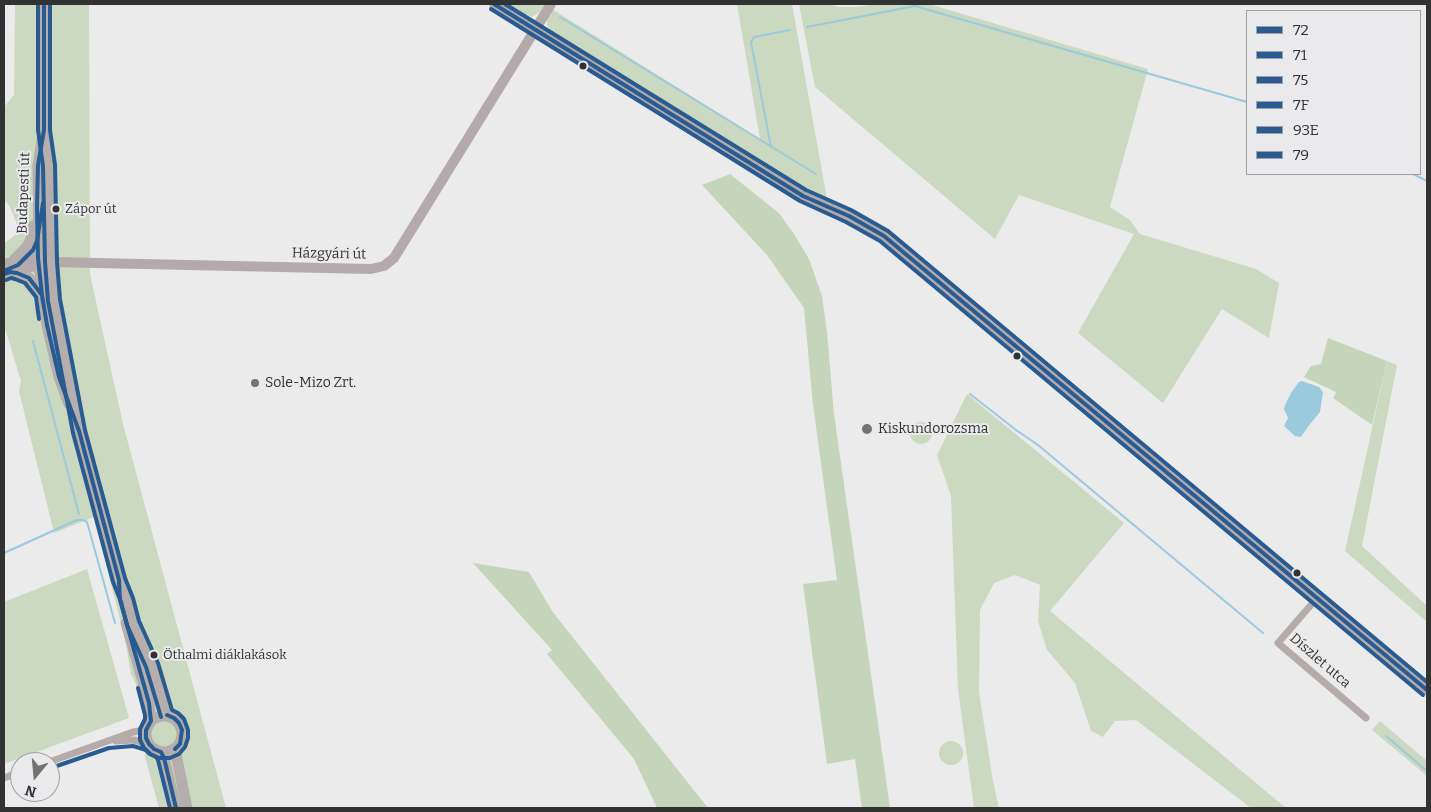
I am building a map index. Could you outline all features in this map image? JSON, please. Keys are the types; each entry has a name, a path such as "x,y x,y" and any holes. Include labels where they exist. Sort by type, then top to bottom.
{"main road":[{"name":"Budapesti út","path":"44,4 44,130 48,165 54,300 79,431 118,580 120,600 149,703 146,738 149,744"},
{"path":"494,4 804,196 850,216 884,236 1427,690"},
{"name":"Házgyári út","path":"51,262 371,269 384,266 394,258 433,192 551,4"},
{"name":"Budapesti út","path":"44,130 38,165 38,261 47,325 58,377 79,431"},
{"path":"8,268 27,248 31,239 37,207"},
{"path":"8,268 38,261 51,262"},
{"path":"8,268 29,278 42,295"},
{"name":"Budapesti út","path":"118,580 127,600 133,623 152,666 167,715 174,718 182,730 180,744 175,749 187,808"},
{"path":"148,725 158,716 167,715"},
{"path":"149,744 161,752 175,749"},
{"path":"161,752 176,808"}],"street":[{"name":"Díszlet utca","path":"1317,598 1278,643 1366,718"},
{"path":"60,758 108,742 148,725"},
{"path":"108,742 134,740 149,744"}],"green space":[{"path":"15,4 89,4 90,274 123,424 226,808 159,808 145,757 142,697 131,674 125,639 94,517 54,533 19,391 21,381 4,325 4,243 14,236 18,229 9,205 4,200 4,107 14,95"},
{"path":"508,4 545,4 540,12 532,17"},
{"path":"737,4 792,4 827,199 781,175 550,30 547,25 547,17 552,9 760,139"},
{"path":"799,4 830,4 838,7 856,7 878,4 929,4 1148,69 1110,207 1130,220 1140,234 1256,269 1279,283 1269,338 1222,309 1163,403 1078,333 1134,234 1019,195 995,239 815,87"},
{"path":"730,174 779,213 809,259 822,296 834,414 890,808 862,808 855,759 827,764 803,584 837,580 813,405 804,308 767,255 702,185"},
{"path":"1328,338 1387,361 1372,425 1333,398 1336,392 1304,377 1311,366 1321,364"},
{"path":"1387,361 1397,365 1362,546 1427,606 1427,622 1345,551"},
{"path":"967,394 1124,523 1050,611 1286,808 1251,808 1136,720 1115,721 1103,737 1091,731 1075,683 1047,650 1038,621 1040,585 1015,575 994,583 980,610 979,692 999,808 974,808 958,689 951,496 937,455"},
{"path":"917,422 925,422 932,429 932,437 925,444 917,444 910,437 910,429"},
{"path":"473,563 529,572 552,611 708,808 657,808 634,759 547,654 552,650"},
{"path":"87,569 129,718 37,752 10,752 10,762 4,764 4,602"},
{"path":"1380,721 1427,761 1427,776 1372,730"},
{"path":"951,741 959,745 963,753 959,761 951,765 943,761 939,753 943,745"}],"water":[{"path":"1302,381 1319,387 1323,392 1320,412 1301,437 1295,436 1284,426 1288,418 1284,409 1291,393 1299,382"}],"waterway":[{"path":"807,27 915,6 1246,102"},
{"path":"560,17 816,174"},
{"path":"771,147 751,42 754,37 790,30"},
{"path":"1415,175 1427,181"},
{"path":"33,341 79,514"},
{"path":"970,394 1038,445 1263,633"},
{"path":"4,553 77,520 87,522 115,623"},
{"path":"1386,736 1427,771"}],"transit line":[{"name":"71","path":"38,4 38,130 43,166 45,262 48,301 73,433 113,582 127,625 146,667 161,717"},
{"name":"72","path":"44,4 44,130 38,165 37,207 38,258 42,295 59,377 79,431 119,580 120,600 149,703 151,721 146,730 146,738 149,744 161,752 164,758 176,808"},
{"name":"79","path":"50,4 50,130 55,165 57,262 60,299 85,430 125,578 139,621 158,663 172,710 184,719 188,730 185,747 179,754 170,758 159,758 146,750 133,746 109,748 60,765"},
{"name":"75","path":"494,4 803,196 849,216 884,236 1427,690"},
{"name":"93E","path":"505,4 806,190 851,210 888,231 1427,682"},
{"name":"7F","path":"491,9 800,201 846,222 880,241 1423,695"},
{"name":"71","path":"6,270 18,265 33,250 37,241 43,203"},
{"name":"72","path":"4,274 10,272 17,273 29,278 42,295 43,303"},
{"name":"71","path":"6,280 11,278 25,283 36,297 39,319"},
{"name":"71","path":"138,688 145,715 140,729 140,740 144,748 158,760 170,808"},
{"name":"72","path":"167,715 174,718 182,730 180,744 175,749"}],"place":[{"name":"Zápor út","path":"56,209"},
{"name":"Sole-Mizo Zrt.","path":"255,383"},
{"name":"Kiskundorozsma","path":"867,429"},
{"name":"Öthalmi diáklakások","path":"154,655"}]}
